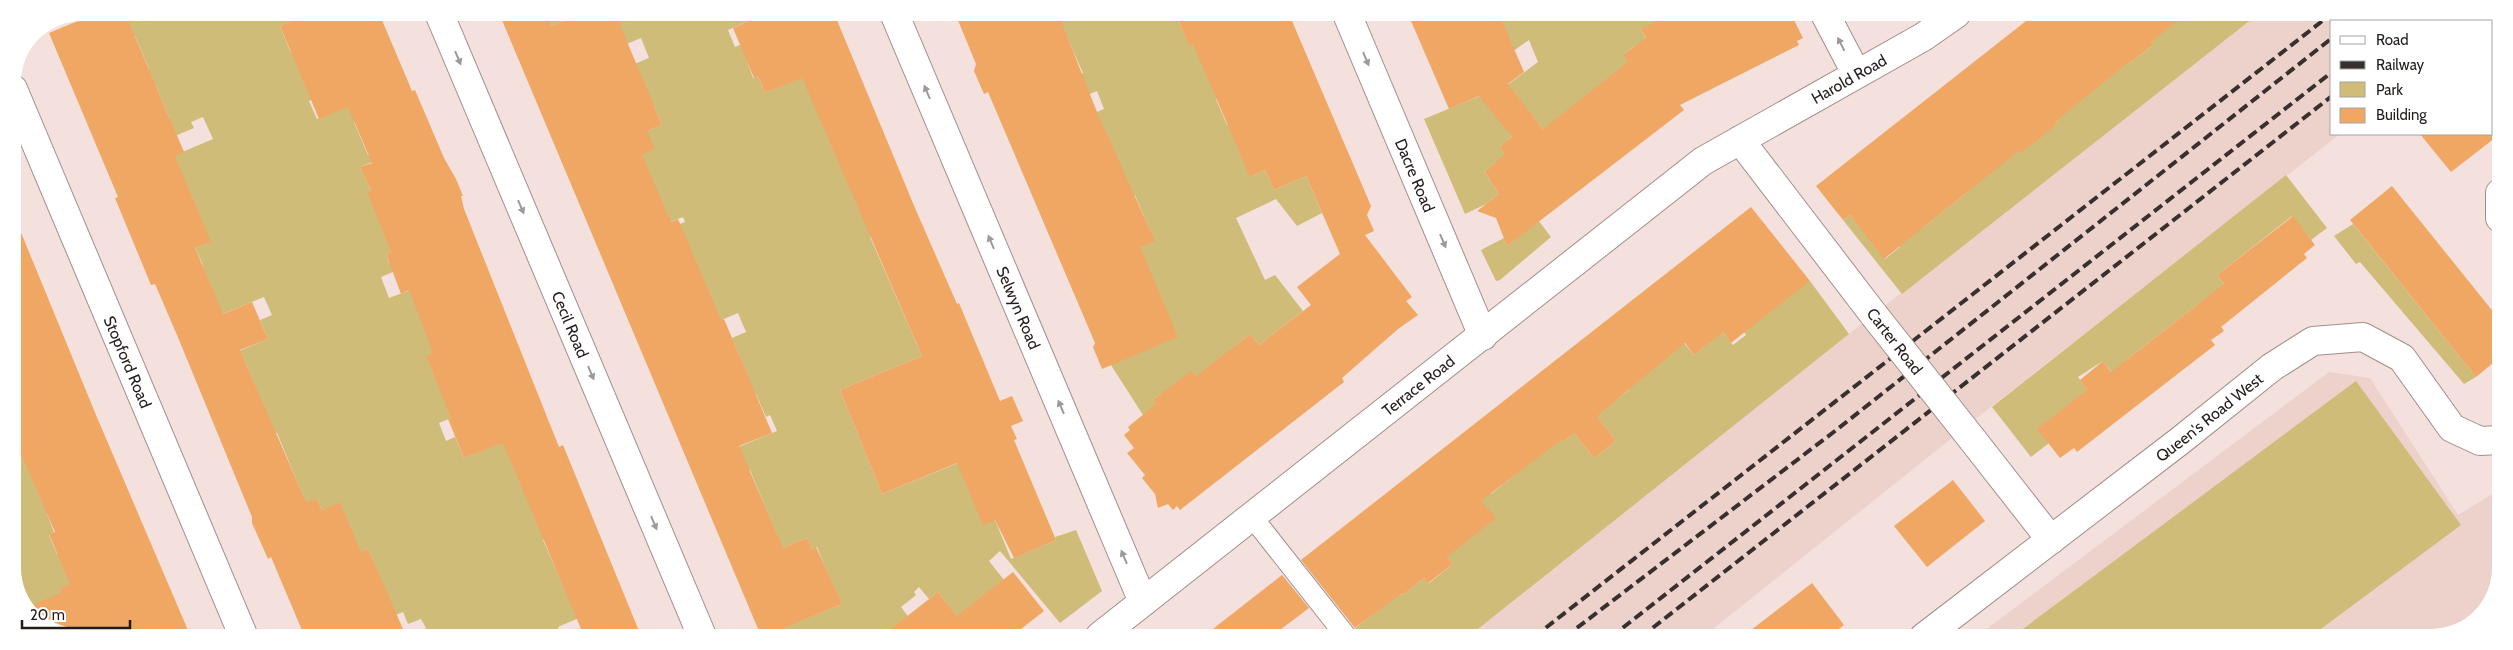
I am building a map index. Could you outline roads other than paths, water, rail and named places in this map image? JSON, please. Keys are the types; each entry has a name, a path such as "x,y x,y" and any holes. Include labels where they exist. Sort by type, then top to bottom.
{"street":[{"name":"Cecil Road","path":"442,21 699,629"},
{"name":"Selwyn Road","path":"897,21 1143,602"},
{"name":"Dacre Road","path":"1350,21 1483,336"},
{"path":"1830,21 1856,73"},
{"name":"Harold Road","path":"1740,140 1923,37 1946,21"},
{"name":"Stopford Road","path":"21,111 240,629"},
{"name":"Terrace Road","path":"1109,629 1253,518 1703,161 1740,140"},
{"name":"Carter Road","path":"1740,140 1874,315 2051,540"},
{"name":"Queen's Road West","path":"1934,629 2272,367 2313,341 2363,337 2402,358 2452,428 2480,441 2492,440"}],"lane":[{"path":"1253,518 1340,629"}],"railway":[{"path":"1544,629 2322,21"},
{"path":"1575,629 1835,431 2330,40"},
{"path":"1621,629 2330,74"},
{"path":"1651,629 2330,98"}]}
